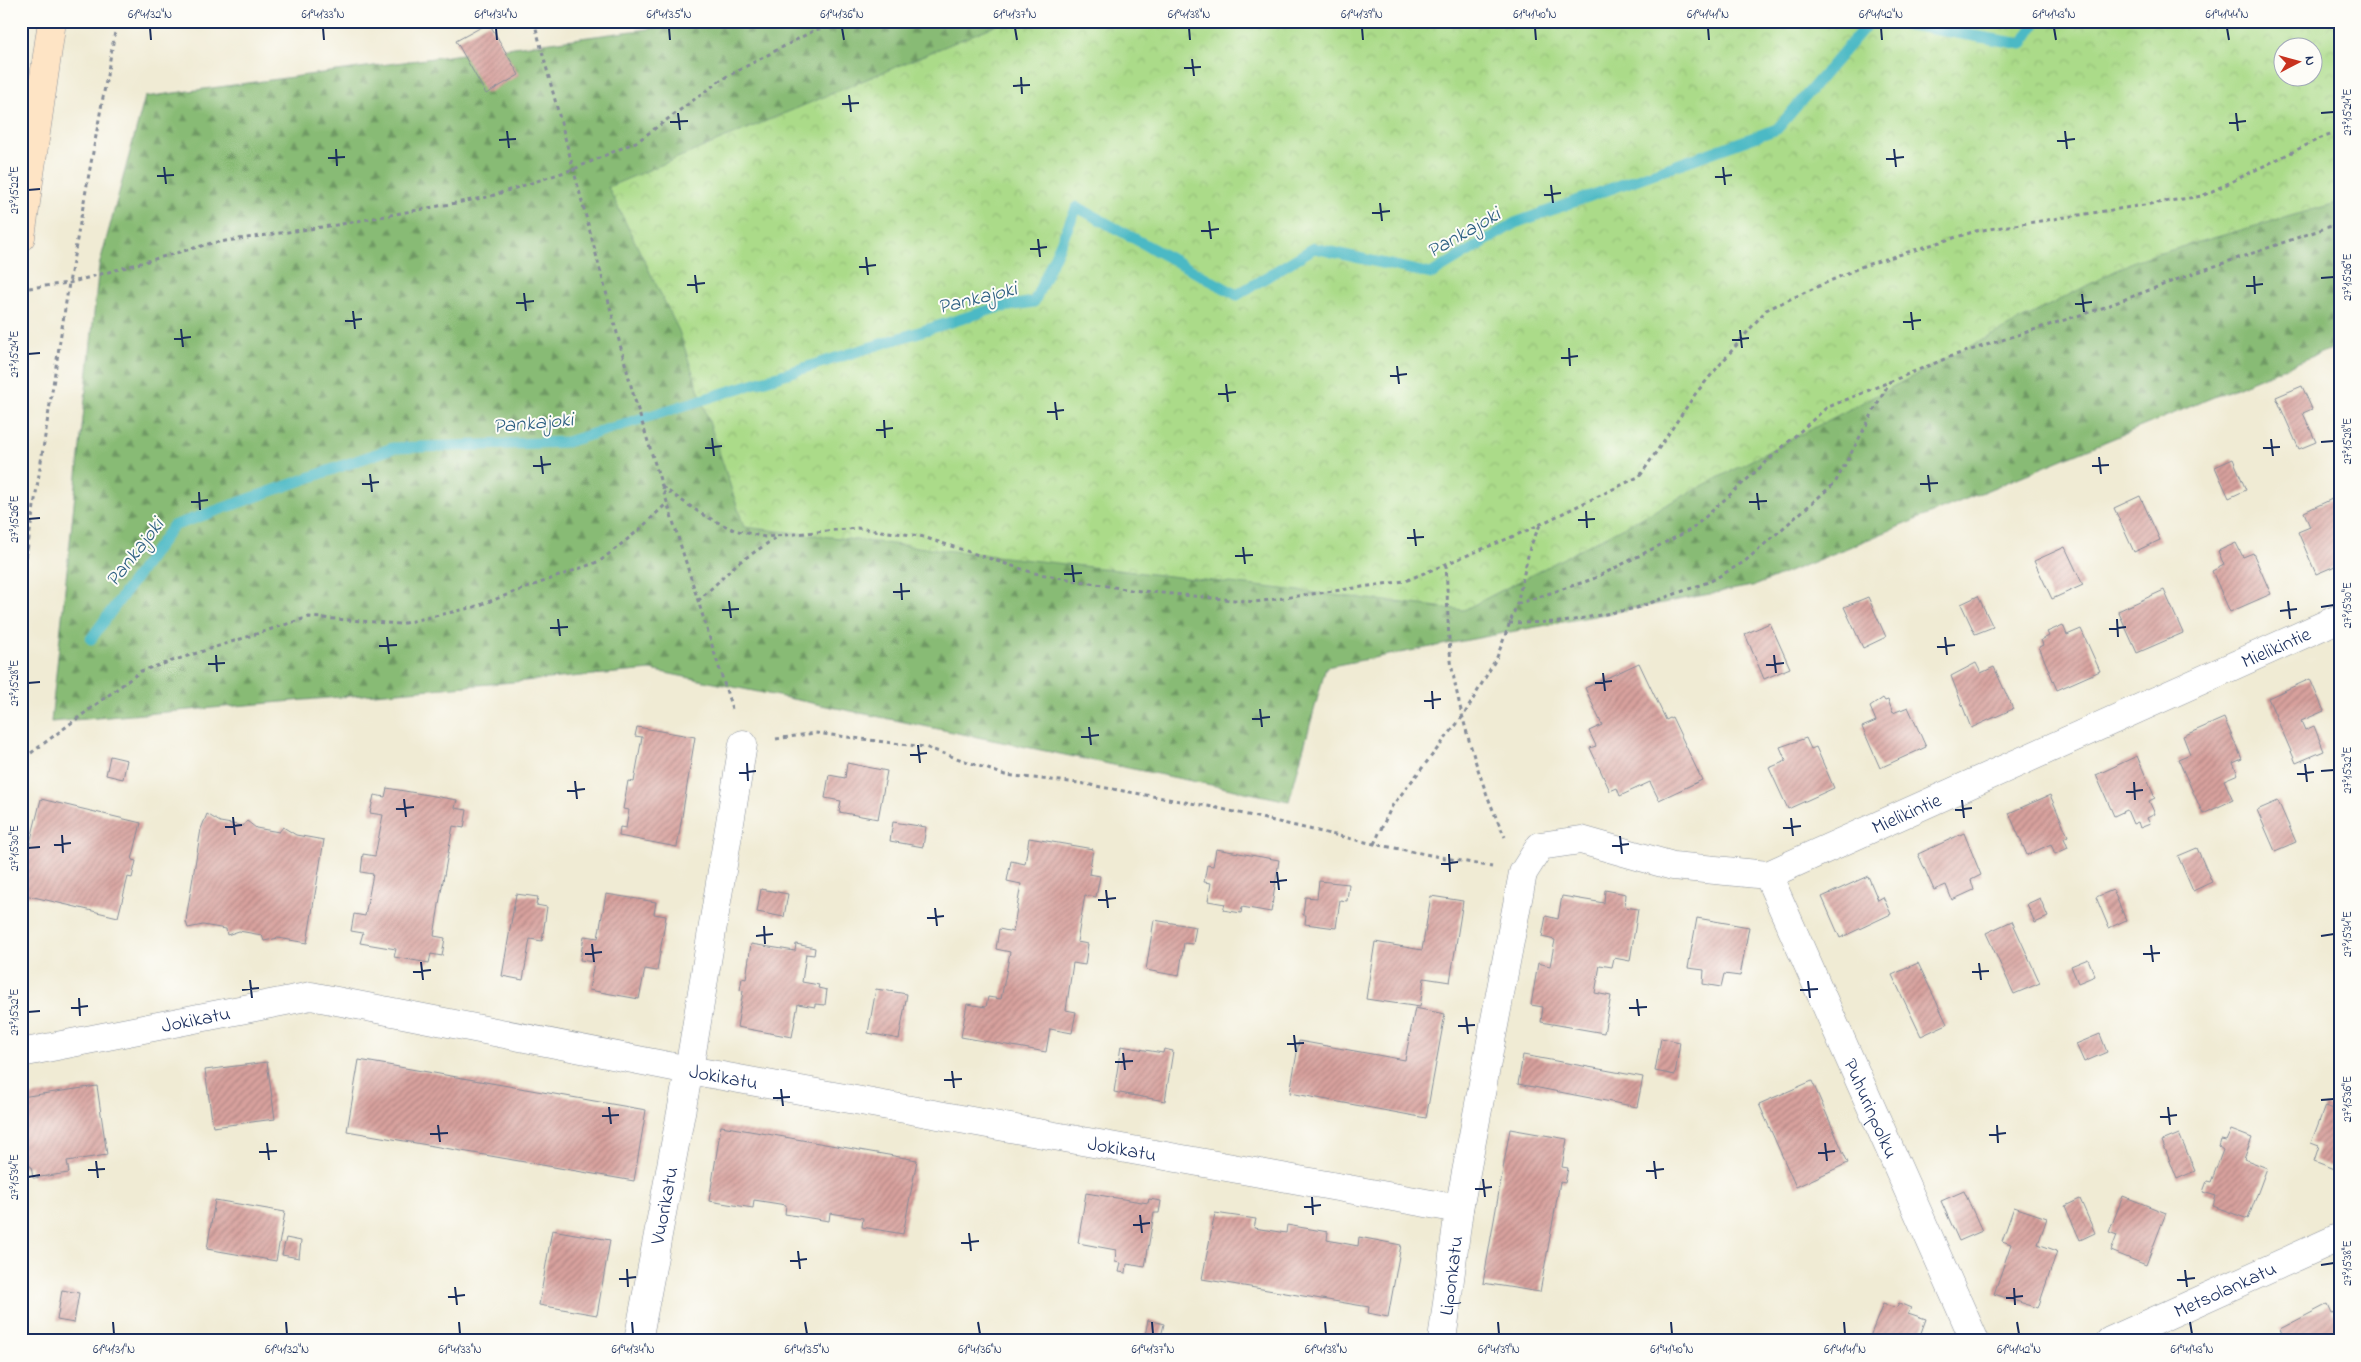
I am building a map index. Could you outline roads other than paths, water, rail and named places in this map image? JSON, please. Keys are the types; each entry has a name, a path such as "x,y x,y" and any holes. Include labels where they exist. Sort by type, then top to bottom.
{"main road":[{"path":"21,236 52,21"}],"street":[{"name":"Mielikintie","path":"1523,873 1540,846 1581,840 1673,866 1768,875 2340,618"},
{"name":"Vuorikatu","path":"638,1341 689,1070 743,744"},
{"name":"Liponkatu","path":"1442,1341 1459,1209 1523,873"},
{"name":"Puhurinpolku","path":"1768,875 1975,1341"},
{"name":"Jokikatu","path":"21,1053 311,996 689,1070 1459,1209"},
{"name":"Metsolankatu","path":"2110,1341 2340,1238"}],"waterway":[{"name":"Pankajoki","path":"91,639 173,526 393,448 567,442 996,308 1034,302 1077,207 1237,295 1314,248 1431,274 1515,223 1777,129 1870,21"},
{"name":"Pankajoki","path":"1885,21 2022,44 2037,21"}]}
